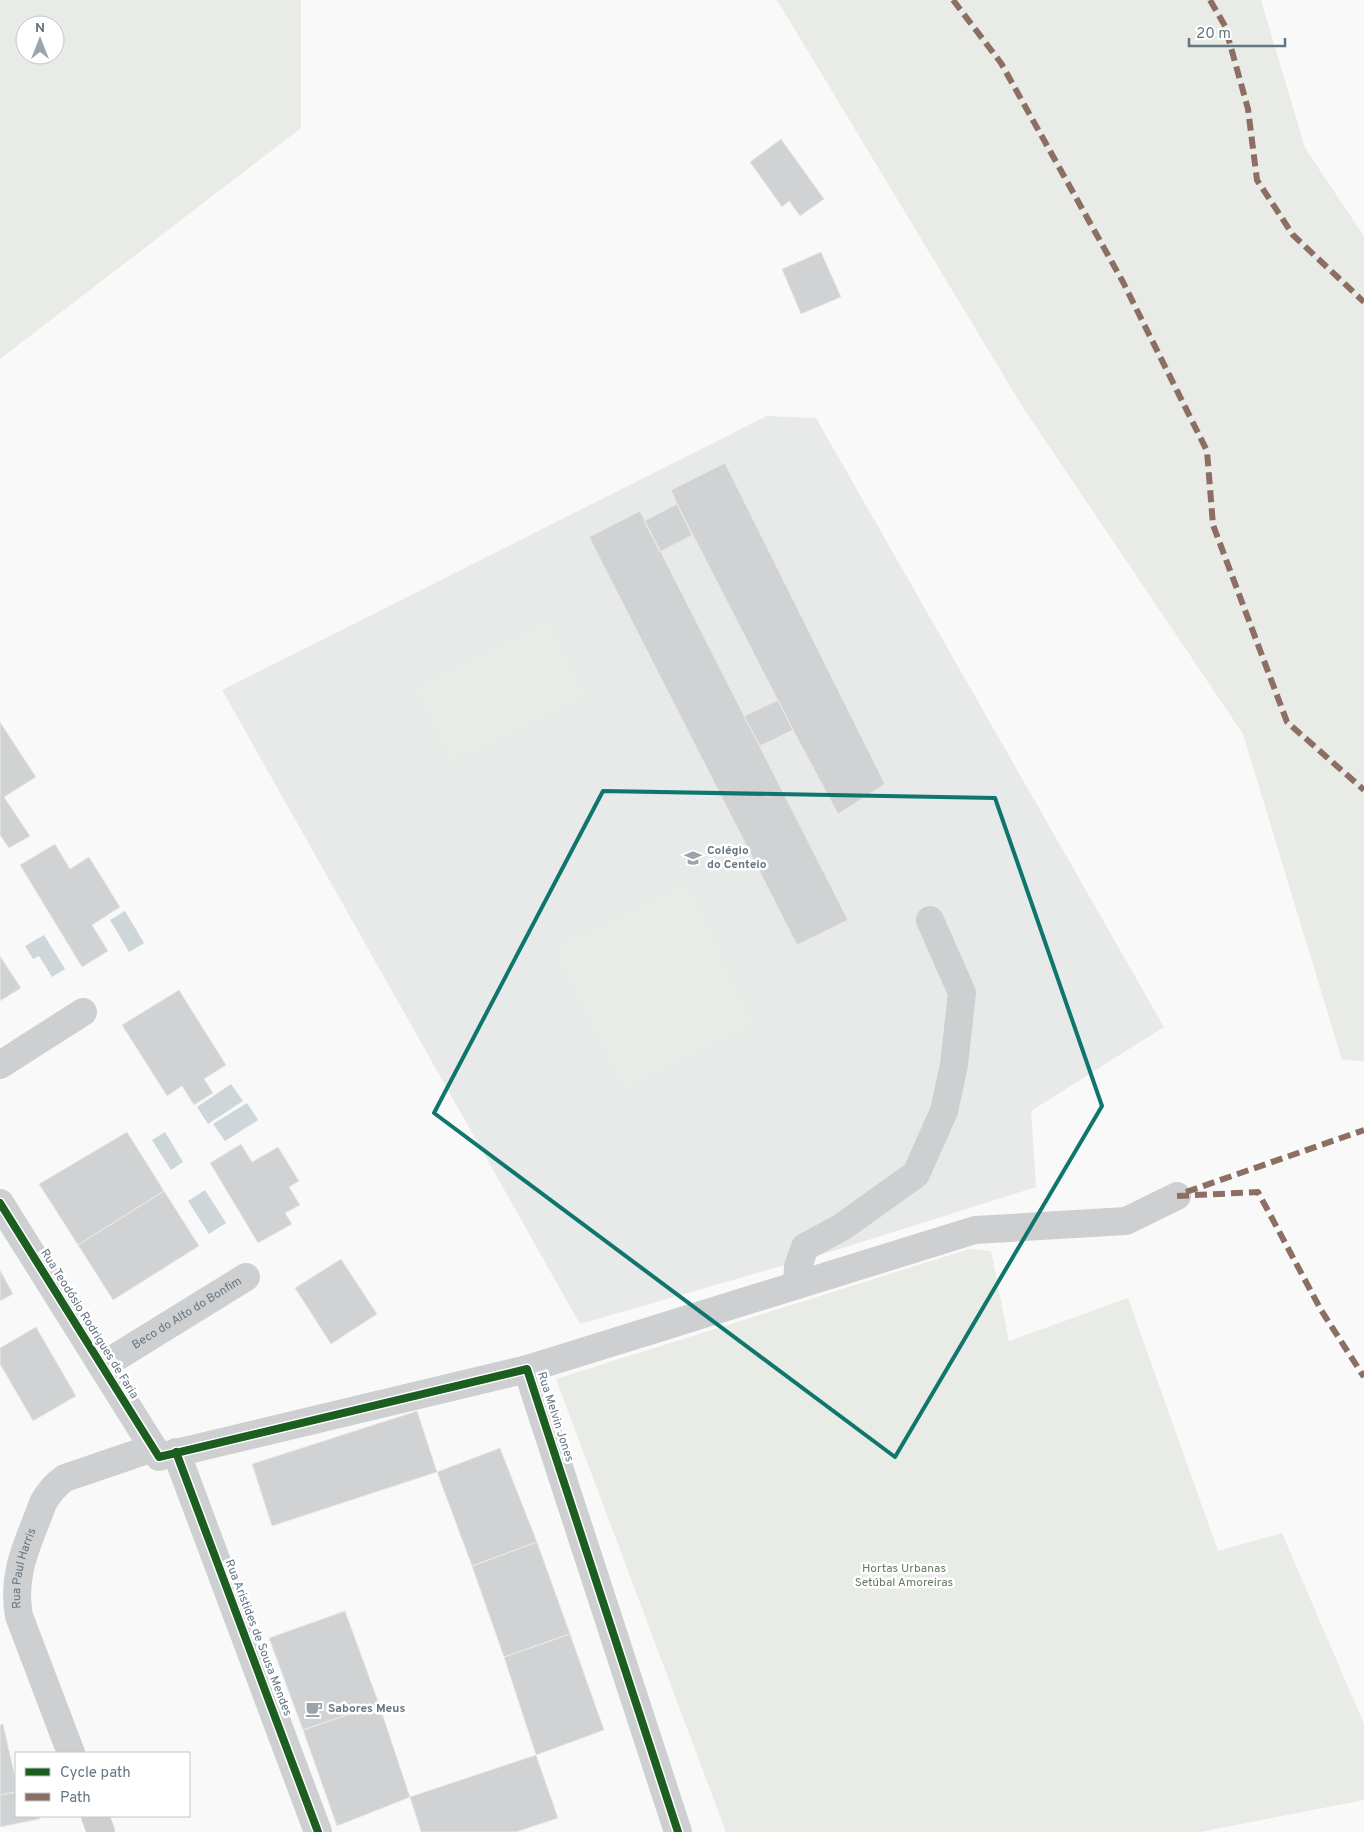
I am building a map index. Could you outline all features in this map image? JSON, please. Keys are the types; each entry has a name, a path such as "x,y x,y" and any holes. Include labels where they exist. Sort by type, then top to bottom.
{"street":[{"path":"797,1285 798,1267 805,1247 842,1227 916,1174 944,1111 954,1065 962,993 930,920"},
{"path":"0,1066 83,1012"},
{"path":"527,1370 975,1230 1126,1221 1177,1196"},
{"name":"Rua Teodósio Rodrigues de Faria","path":"0,1203 102,1366 163,1452"},
{"name":"Beco do Alto do Bonfim","path":"102,1366 246,1277"},
{"name":"Rua Melvin Jones","path":"163,1452 527,1370 678,1832"},
{"name":"Rua Paul Harris","path":"71,1752 19,1616 16,1592 19,1568 43,1503 56,1484 65,1478 163,1452"},
{"name":"Rua Aristides de Sousa Mendes","path":"163,1452 318,1832"},
{"path":"95,1817 101,1832"}],"highlighted area":[{"path":"603,791 995,798 1102,1106 895,1457 434,1113"}],"shaded area":[{"name":"Colégio do Centeio","path":"767,416 816,418 1164,1027 1031,1111 1036,1187 830,1252 580,1324 222,690"},
{"path":"125,911 144,943 129,952 110,920"},
{"path":"44,935 65,969 52,977 39,956 33,959 25,946"},
{"path":"231,1084 243,1101 208,1124 197,1107"},
{"path":"247,1103 258,1120 225,1141 213,1124"},
{"path":"165,1132 183,1162 171,1170 152,1140"},
{"path":"205,1190 226,1223 209,1234 188,1201"}],"green space":[{"path":"0,0 301,0 301,128 0,359"},
{"path":"777,0 1261,0 1305,148 1364,236 1364,1061 1342,1060 1243,734 1022,406"},
{"path":"549,621 587,699 449,763 413,687"},
{"path":"686,882 756,1025 623,1090 553,947"},
{"name":"Hortas Urbanas Setúbal Amoreiras","path":"969,1249 991,1251 1009,1341 1128,1298 1218,1551 1282,1533 1364,1724 1364,1800 1200,1832 726,1832 556,1379"}],"building":[{"path":"781,139 824,199 800,216 789,201 782,207 750,162"},
{"path":"821,252 841,297 801,314 782,269"},
{"path":"725,463 885,784 838,814 793,730 671,490"},
{"path":"677,504 692,535 660,552 644,521"},
{"path":"640,511 848,920 797,945 589,537"},
{"path":"778,700 793,730 760,746 744,716"},
{"path":"0,722 36,777 4,797 30,836 9,848 0,835"},
{"path":"55,844 70,869 89,857 120,907 92,925 108,951 82,967 20,865"},
{"path":"0,956 21,988 0,1001"},
{"path":"179,990 226,1065 204,1079 213,1093 194,1105 182,1086 167,1096 122,1025"},
{"path":"127,1132 164,1191 78,1245 39,1184"},
{"path":"241,1144 252,1162 278,1147 299,1181 289,1187 300,1205 285,1213 292,1224 258,1243 210,1163"},
{"path":"164,1191 199,1246 113,1300 78,1245"},
{"path":"341,1259 377,1314 331,1344 295,1288"},
{"path":"0,1270 13,1294 0,1301"},
{"path":"36,1327 76,1396 33,1421 0,1364 0,1348"},
{"path":"417,1411 437,1472 272,1526 252,1464"},
{"path":"500,1448 537,1542 472,1566 437,1472"},
{"path":"537,1542 570,1634 504,1657 472,1566"},
{"path":"345,1611 379,1704 303,1730 269,1638"},
{"path":"570,1634 604,1730 536,1755 504,1657"},
{"path":"379,1704 410,1797 337,1826 303,1730"},
{"path":"3,1724 15,1777 15,1792 0,1795 0,1725"},
{"path":"536,1755 558,1818 516,1832 421,1832 410,1797"},
{"path":"15,1792 15,1817 39,1817 40,1819 0,1827 0,1795"}],"marked path":[{"path":"953,0 1001,63 1123,282 1207,451 1213,525 1287,722 1364,790"},
{"path":"1210,0 1225,26 1248,109 1257,180 1293,235 1364,302"},
{"path":"1186,1192 1364,1130"},
{"path":"1177,1196 1258,1192 1321,1310 1364,1377"}],"cycle path":[{"path":"0,1203 159,1457 527,1369 678,1832"},
{"path":"176,1452 318,1832"}],"place":[{"name":"Colégio do Centeio","path":"693,858"},
{"name":"Sabores Meus","path":"314,1709"}]}
